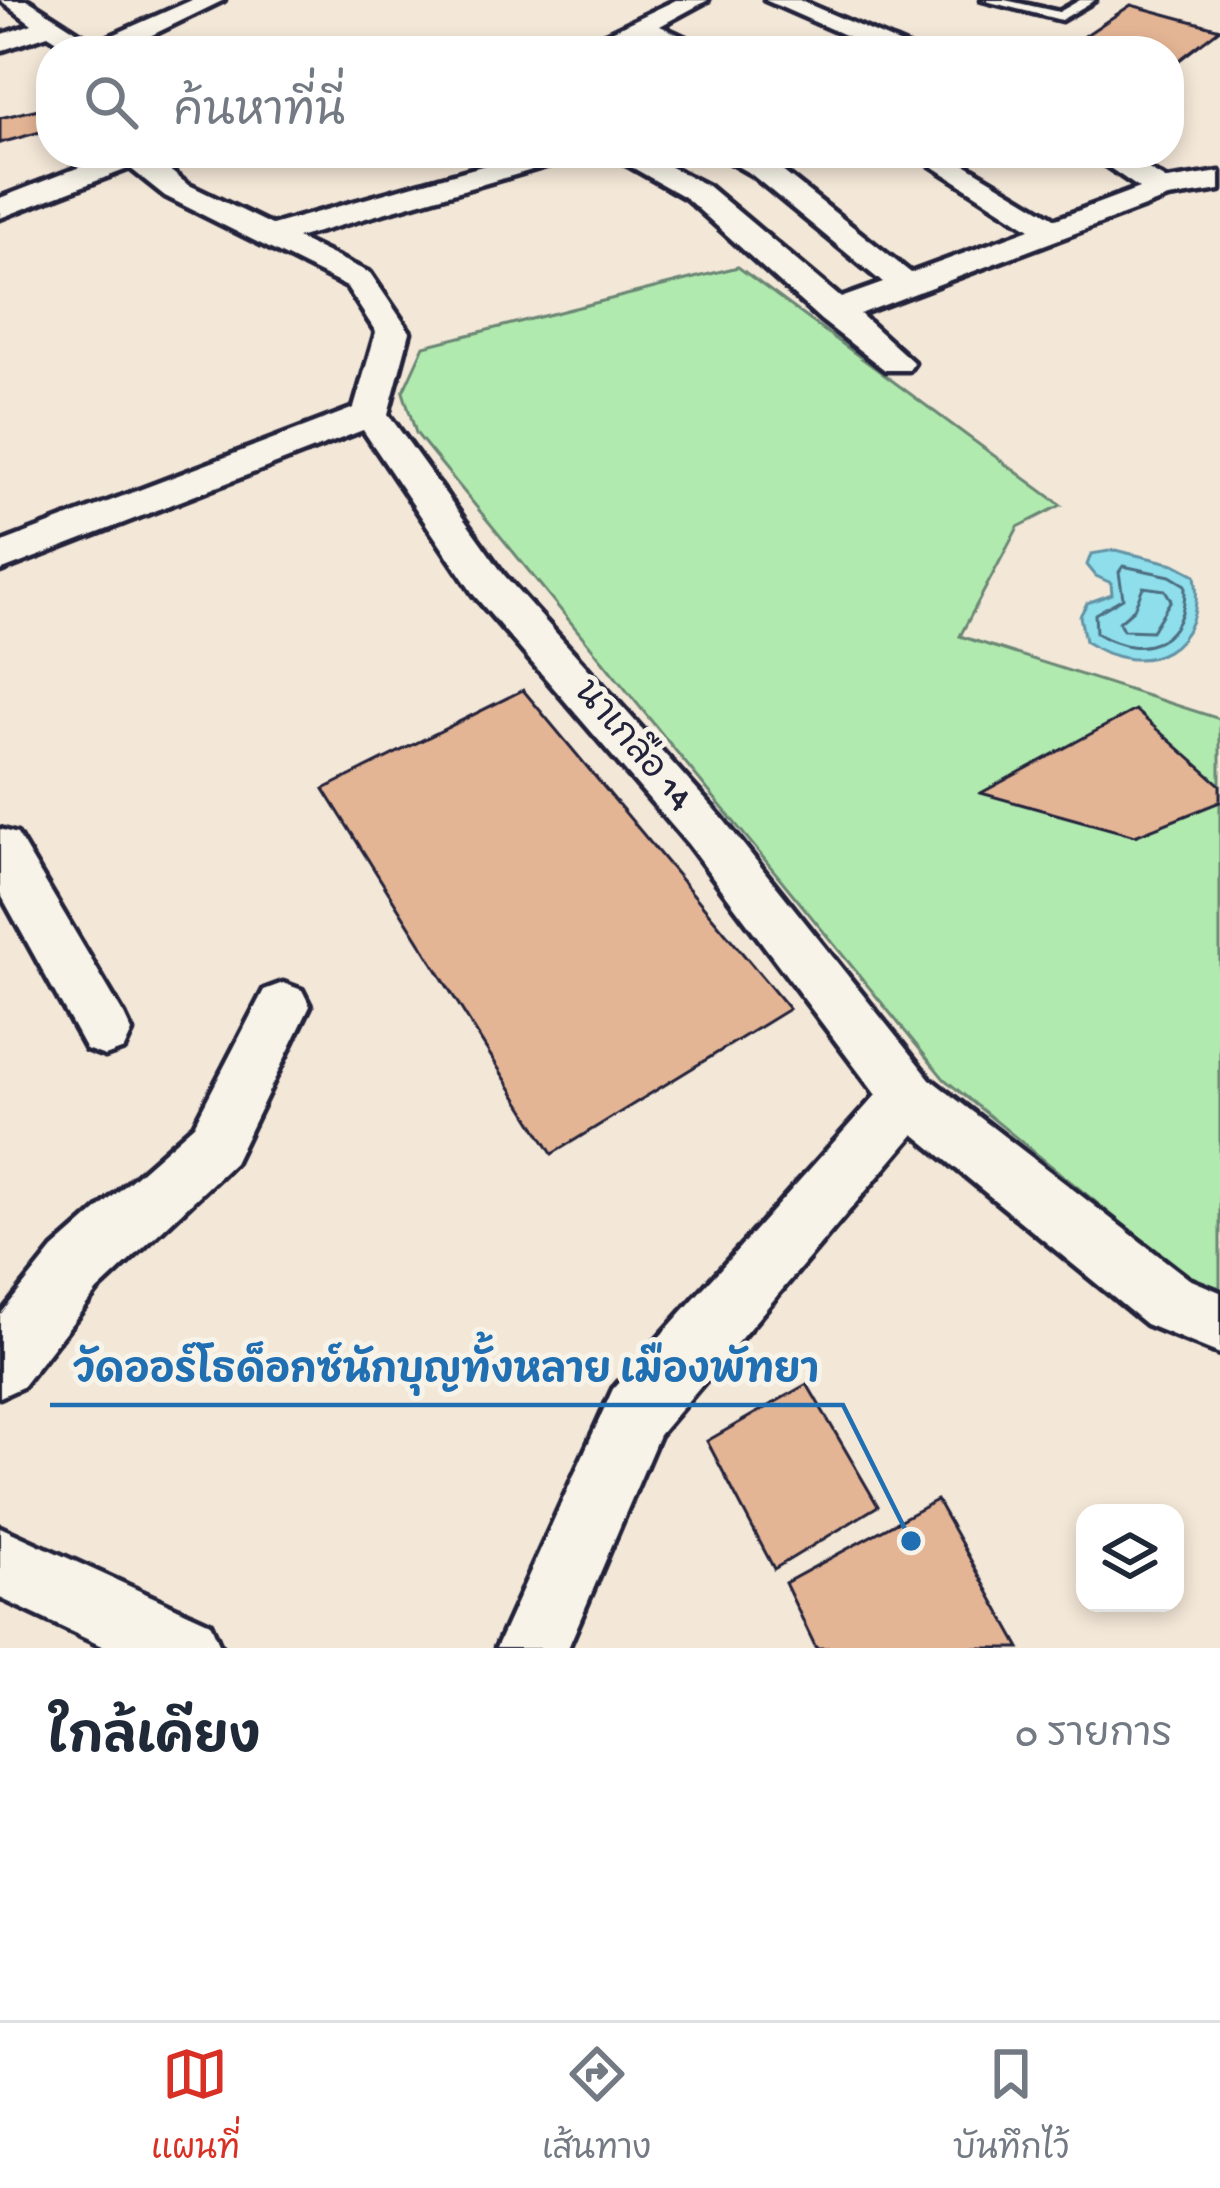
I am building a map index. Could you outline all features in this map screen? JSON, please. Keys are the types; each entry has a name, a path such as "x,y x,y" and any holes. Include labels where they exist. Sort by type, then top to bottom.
{"street":[{"path":"11,0 71,36"},
{"path":"129,36 212,0"},
{"path":"617,36 696,0"},
{"path":"777,0 867,36"},
{"path":"0,43 54,25"},
{"path":"639,26 664,36"},
{"path":"0,209 100,168"},
{"path":"0,557 370,414 393,332 359,280 176,190 148,168"},
{"path":"266,237 508,168"},
{"path":"650,168 697,192 897,364"},
{"path":"761,168 907,286"},
{"path":"951,168 1053,230"},
{"path":"1126,168 1162,190"},
{"path":"833,313 1162,190 1220,181"},
{"name":"นาเกลือ 14","path":"370,414 489,585 705,831 910,1097 1168,1301 1220,1323"},
{"path":"0,848 105,1032"},
{"path":"0,1366 75,1270 214,1144 283,1006"},
{"path":"532,1648 636,1412 910,1097"},
{"path":"0,1562 185,1648"}],"lane":[{"path":"988,0 1060,16 1089,0"}],"green space":[{"path":"738,267 1061,505 1018,527 960,636 1220,719 1220,1288 1188,1277 944,1079 416,433 403,392 424,346"}],"water":[{"path":"1115,550 1174,564 1195,575 1191,622 1182,639 1167,651 1130,659 1085,641 1080,616 1087,603 1112,594 1111,583 1087,565 1091,554"}],"building":[{"path":"1131,5 1220,29 1184,57 1184,36 1084,36"},
{"path":"36,110 36,133 0,143 0,118"},
{"path":"523,690 789,1009 552,1154 324,789"},
{"path":"1135,710 1220,785 1220,802 1135,836 981,793"},
{"path":"807,1384 878,1506 774,1569 707,1441"},
{"path":"937,1500 1020,1648 816,1648 785,1583"}],"place":[{"name":"วัดออร์โธด็อกซ์นักบุญทั้งหลาย เมืองพัทยา","path":"911,1541"}]}
